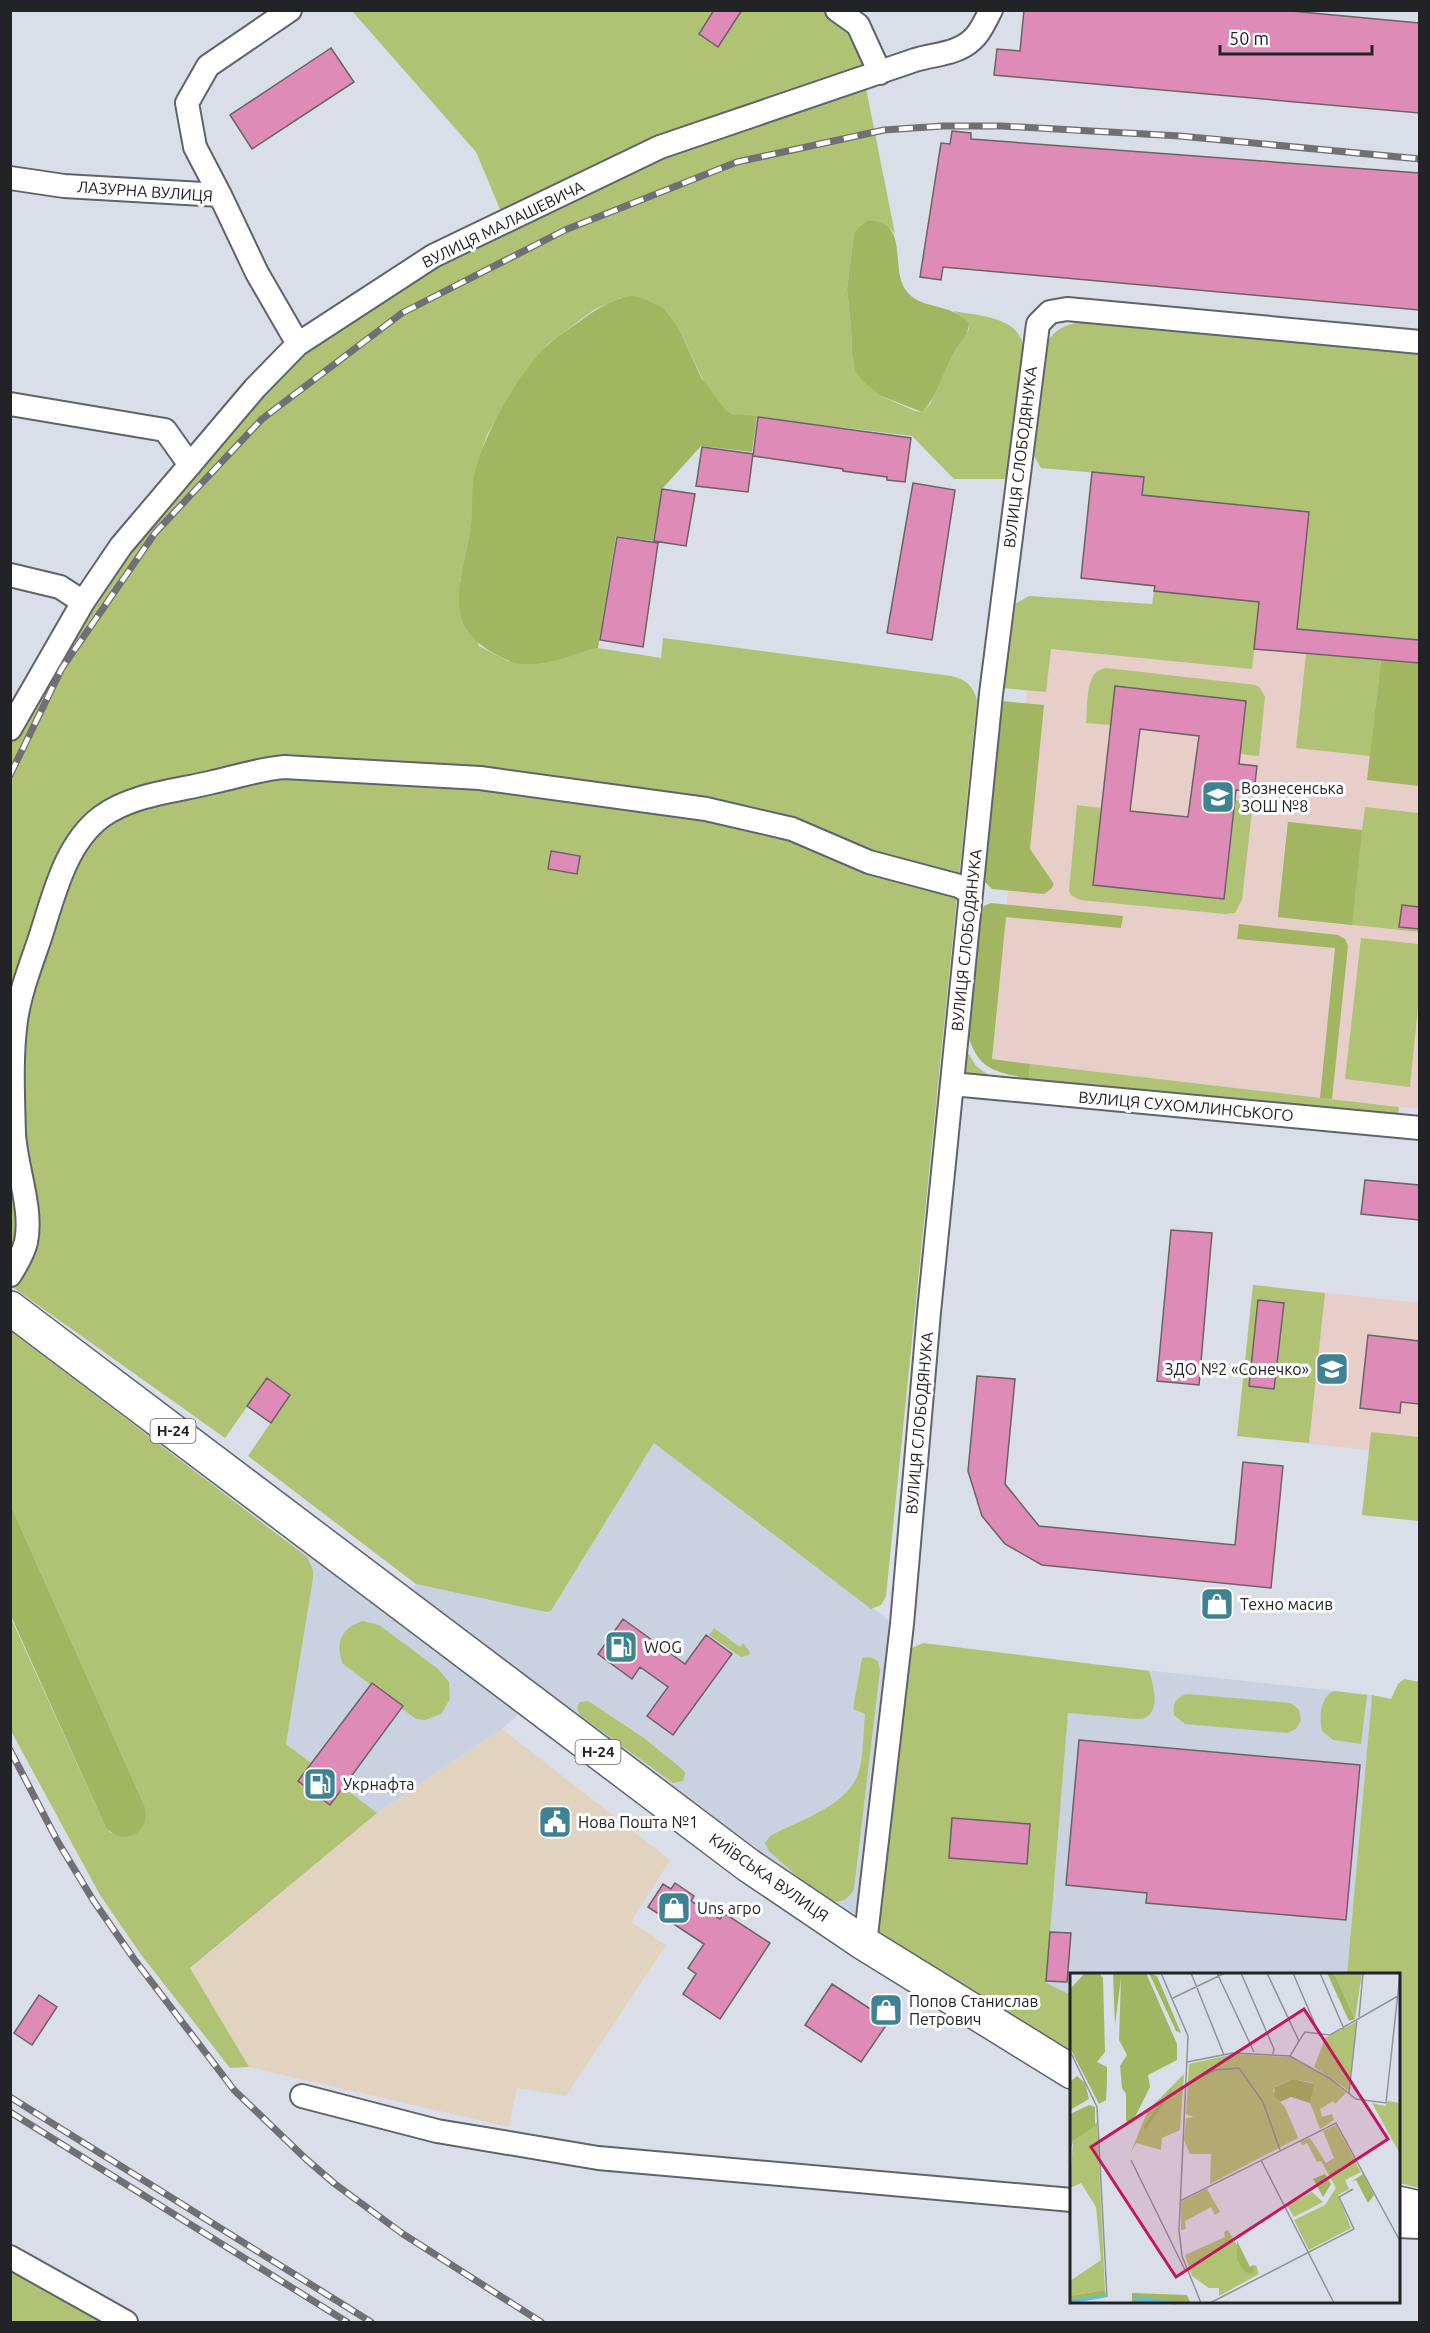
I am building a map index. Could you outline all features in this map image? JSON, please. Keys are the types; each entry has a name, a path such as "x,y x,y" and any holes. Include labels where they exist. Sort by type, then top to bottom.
{"main road":[{"name":"КИЇВСЬКА ВУЛИЦЯ","path":"10,1308 748,1865 865,1944 1070,2071"},
{"path":"1400,2203 1419,2208"}],"street":[{"path":"837,10 858,25 880,72"},
{"name":"ВУЛИЦЯ МАЛАШЕВИЧА","path":"10,729 83,602 121,546 255,388 298,344 433,256 660,147 880,72 961,47 974,39 992,10"},
{"path":"220,195 195,147 187,103 208,66 289,11"},
{"name":"ЛАЗУРНА ВУЛИЦЯ","path":"10,178 64,186 220,195 257,273 298,344"},
{"name":"ВУЛИЦЯ СЛОБОДЯНУКА","path":"865,1944 902,1624 991,694 1035,333 1042,317 1050,312 1067,309 1419,342"},
{"path":"10,404 165,430 190,465"},
{"path":"10,575 60,587 83,602"},
{"path":"10,1275 21,1256 26,1241 27,1225 14,1137 13,1046 22,990 71,854 88,828 100,818 131,800 266,768 284,767 510,781 706,809 764,822 792,829 860,859 959,886 971,893"},
{"name":"ВУЛИЦЯ СУХОМЛИНСЬКОГО","path":"952,1084 1419,1128"},
{"path":"302,2097 436,2131 598,2158 1070,2200"},
{"path":"1400,2226 1419,2227"},
{"path":"10,2257 126,2322"}],"shaded area":[{"name":"Вознесенська ЗОШ №8","path":"1035,607 1419,640 1419,1109 992,1060"},
{"name":"ЗДО №2 «Сонечко»","path":"1253,1285 1419,1303 1419,1521 1362,1515 1369,1450 1237,1436"},
{"path":"654,1443 890,1621 856,1912 850,1920 405,1598 416,1584 551,1611"},
{"path":"289,1534 522,1711 502,1729 377,1813 271,1900 286,1541"},
{"path":"1072,1662 1372,1695 1347,1973 1070,1973 1070,2051 1042,2034"},
{"path":"502,1729 670,1860 631,1922 666,1945 566,2096 517,2088 509,2127 249,2067 190,1969 377,1813"}],"green space":[{"path":"352,11 824,11 857,35 863,67 502,214 476,152"},
{"path":"866,88 895,234 890,228 854,234 847,289 855,370 879,395 922,412 930,404 947,364 969,329 969,323 954,311 985,316 1013,328 1023,345 1006,479 954,479 912,436 732,414 706,386 678,327 664,308 621,298 595,309 548,344 514,390 487,435 476,469 471,528 460,582 479,646 508,661 522,664 558,659 598,648 661,658 663,638 951,676 965,681 975,695 977,700 886,1596 881,1605 871,1609 654,1443 551,1611 546,1612 416,1584 248,1456 290,1394 267,1378 225,1438 11,1286 11,741 88,605 133,544 302,348 434,263 664,152"},
{"path":"867,221 880,222 889,228 894,236 901,279 911,296 926,304 953,312 969,323 966,335 922,412 879,395 861,379 855,370 847,289 854,234"},
{"path":"632,296 664,308 678,327 702,379 725,409 732,414 757,416 752,452 701,446 662,489 653,541 616,536 598,648 542,663 512,662 488,650 474,639 465,626 460,609 460,582 469,539 476,468 496,418 527,368 557,337 597,309 610,302"},
{"path":"1087,322 1419,351 1419,640 1257,626 1252,669 1051,649 1046,692 1002,688 1011,612 1015,604 1029,596 1152,604 1154,591 1299,605 1309,512 1142,495 1144,477 1041,468 1029,447 1046,343 1054,333 1064,327"},
{"path":"1306,654 1381,660 1370,756 1296,748"},
{"path":"1381,660 1419,663 1419,786 1367,780"},
{"path":"1106,668 1256,685 1265,697 1259,756 1240,754 1246,701 1111,725 1086,723 1088,690 1094,675"},
{"path":"1001,701 1044,705 1030,849 1054,884 1044,894 992,889 985,882"},
{"path":"1235,800 1253,802 1242,900 1235,913 1225,914 1080,900 1071,895 1069,891 1077,805 1101,808 1093,884 1224,899"},
{"path":"1365,807 1419,813 1419,932 1278,917 1288,822 1362,830"},
{"path":"1288,822 1362,830 1352,925 1278,917"},
{"path":"991,903 1123,916 1121,928 1006,917 992,1059 1030,1064 1029,1079 999,1072 984,1064 973,1049 969,1038 980,913 984,906"},
{"path":"1239,924 1338,935 1345,939 1348,946 1332,1099 1320,1098 1335,948 1237,939"},
{"path":"1361,938 1419,944 1419,997 1410,1087 1345,1079"},
{"path":"968,1053 976,1066 991,1077 968,1075 964,1068 965,1054"},
{"path":"1030,1064 1399,1107 1398,1116 1029,1079"},
{"path":"1253,1285 1325,1293 1309,1443 1237,1436"},
{"path":"11,1331 307,1557 313,1570 286,1744 311,1763 298,1781 329,1805 343,1787 377,1813 190,1968 249,2067 230,2068 142,1956 100,1895 11,1731 10,1616 106,1828 111,1833 144,1805 11,1506"},
{"path":"1371,1432 1419,1437 1419,1521 1362,1515"},
{"path":"11,1506 144,1805 144,1823 136,1834 122,1836 106,1828 11,1616"},
{"path":"363,1621 379,1625 438,1669 449,1682 450,1699 441,1714 425,1720 416,1719 343,1664 339,1649 342,1637 350,1627"},
{"path":"714,1628 740,1647 743,1643 750,1652 749,1655 741,1657 709,1635"},
{"path":"923,1643 1149,1671 1154,1701 1150,1714 1145,1718 1068,1713 1046,1983 1070,1995 1070,2051 895,1944 880,1934 876,1928 910,1649"},
{"path":"870,1657 878,1661 880,1670 854,1889 845,1900 835,1902 809,1887 769,1851 765,1843 770,1836 833,1804 852,1785 858,1774 861,1760 865,1714 853,1709 862,1658"},
{"path":"1404,1679 1420,1682 1419,2188 1400,2183 1400,1973 1347,1973 1372,1695 1391,1699 1398,1684"},
{"path":"1334,1691 1367,1695 1361,1744 1333,1740 1322,1731 1323,1702"},
{"path":"1188,1694 1291,1703 1299,1710 1301,1720 1296,1729 1287,1733 1185,1724 1174,1715 1174,1707 1178,1698"},
{"path":"588,1701 644,1738 682,1769 685,1773 683,1781 673,1783 581,1716 578,1706 580,1702"},
{"path":"11,2271 101,2322 11,2322"}],"building":[{"path":"714,10 742,10 718,47 699,34"},
{"path":"1024,10 1280,10 1419,23 1419,113 994,75 997,49 1020,51"},
{"path":"331,48 354,82 252,149 230,115"},
{"path":"952,131 971,133 971,139 1419,173 1419,310 943,267 941,280 920,277 941,143 950,144"},
{"path":"758,417 911,438 905,482 843,471 843,469 753,456"},
{"path":"702,447 753,454 748,492 696,486"},
{"path":"1092,472 1144,477 1142,495 1309,512 1297,629 1419,640 1419,663 1254,649 1259,602 1154,591 1155,586 1081,578"},
{"path":"913,483 955,490 932,640 887,633"},
{"path":"662,489 695,494 686,546 654,541"},
{"path":"617,537 658,543 643,647 600,640"},
{"name":"Вознесенська ЗОШ №8","path":"1115,686 1246,701 1239,764 1257,766 1254,792 1236,790 1224,899 1093,885","holes":["1140,729 1199,736 1188,817 1130,811"]},
{"path":"551,851 580,856 577,874 548,869"},
{"path":"1402,905 1419,907 1419,929 1399,927"},
{"path":"1365,1180 1419,1185 1419,1220 1361,1214"},
{"path":"1171,1230 1212,1233 1199,1385 1157,1381"},
{"path":"1258,1300 1284,1303 1274,1389 1249,1386"},
{"path":"1368,1335 1419,1341 1419,1404 1401,1402 1400,1413 1360,1408"},
{"path":"977,1376 1015,1379 1005,1484 1039,1526 1235,1545 1243,1462 1283,1466 1271,1588 1042,1565 1005,1544 982,1516 968,1471"},
{"path":"267,1378 290,1395 271,1423 247,1406"},
{"path":"623,1619 685,1664 706,1635 732,1654 673,1735 647,1716 668,1687 640,1667 632,1679 598,1654"},
{"path":"372,1683 403,1706 330,1805 298,1781"},
{"path":"1079,1740 1360,1765 1346,1920 1146,1903 1147,1893 1066,1885"},
{"path":"952,1818 1030,1824 1027,1864 949,1858"},
{"path":"675,1883 694,1896 691,1901 720,1919 724,1913 770,1943 720,2019 683,1994 696,1974 688,1968 704,1944 648,1907 663,1884 671,1889"},
{"path":"1050,1932 1071,1933 1067,1982 1046,1981"},
{"path":"832,1984 889,2021 861,2062 805,2025"},
{"path":"39,1995 57,2007 32,2045 14,2033"}],"railway":[{"path":"10,775 62,668 155,533 262,419 402,313 565,230 737,162 884,130 943,126 1001,126 1180,136 1420,159"},
{"path":"10,1750 58,1842 93,1900 134,1959 234,2090 335,2184 403,2234 541,2322"},
{"path":"10,2097 371,2322"},
{"path":"10,2112 347,2322"}],"place":[{"name":"Вознесенська ЗОШ №8","path":"1218,797"},
{"name":"ЗДО №2 «Сонечко»","path":"1332,1369"},
{"name":"Техно масив","path":"1217,1604"},
{"name":"WOG","path":"621,1647"},
{"name":"Укрнафта","path":"320,1784"},
{"name":"Нова Пошта №1","path":"555,1822"},
{"name":"Uns агро","path":"674,1908"},
{"name":"Попов Станислав Петрович","path":"886,2010"}]}
